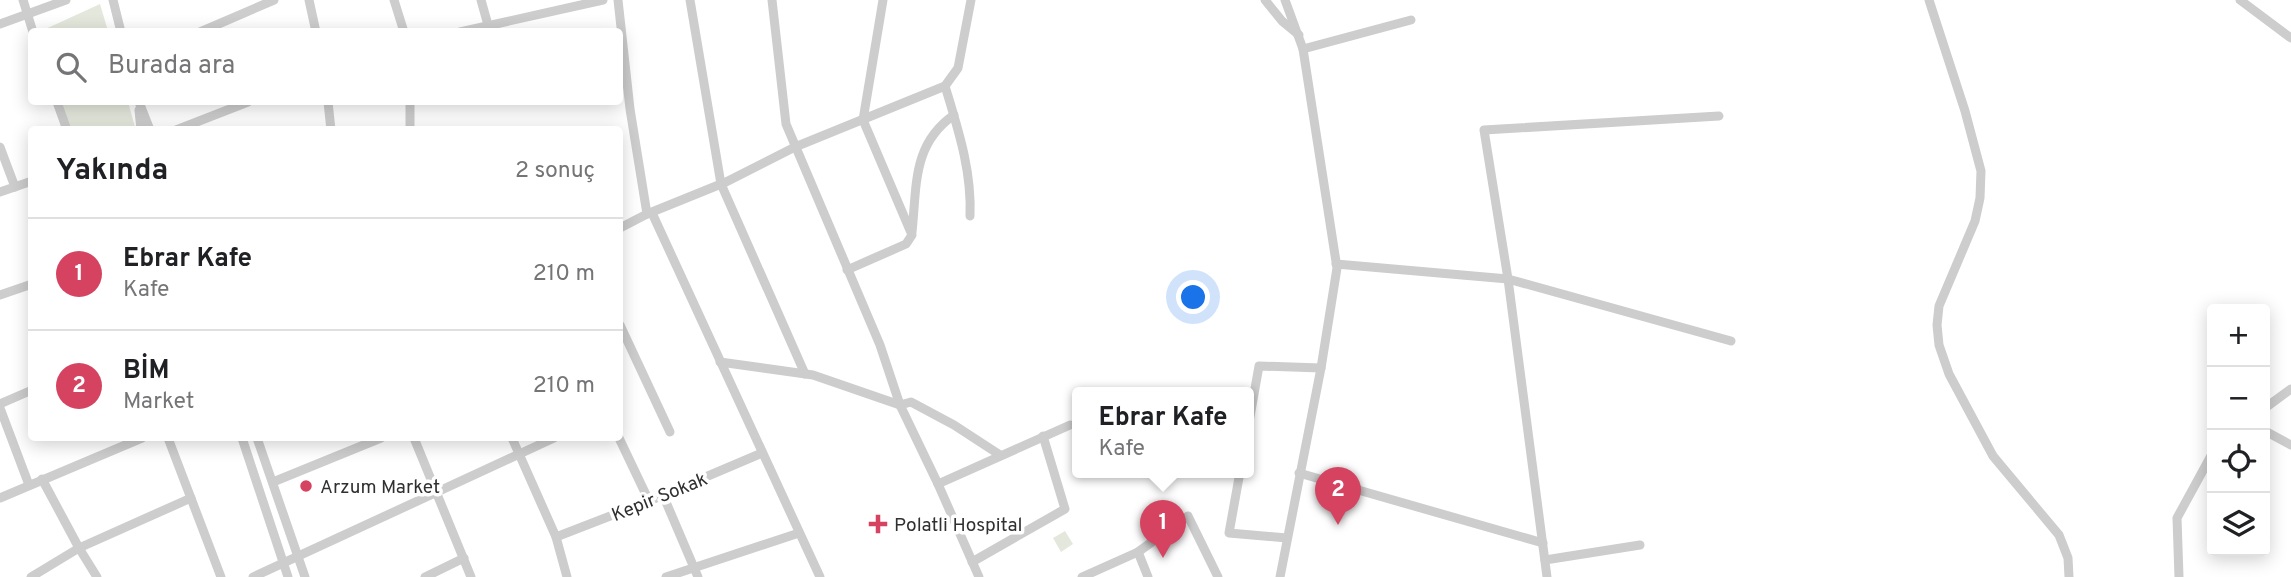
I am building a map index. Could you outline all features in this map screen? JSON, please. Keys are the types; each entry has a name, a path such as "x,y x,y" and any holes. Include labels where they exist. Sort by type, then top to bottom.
{"street":[{"path":"23,0 32,28"},
{"path":"0,24 66,0"},
{"path":"113,0 120,28"},
{"path":"209,28 274,0"},
{"path":"309,0 315,28"},
{"path":"394,0 403,28"},
{"path":"481,0 488,25"},
{"path":"476,28 558,4 603,0"},
{"path":"618,0 621,28"},
{"path":"691,0 721,184 805,374"},
{"path":"772,0 786,124 880,345 900,405 979,577"},
{"path":"883,0 863,120 912,235"},
{"path":"623,227 721,184 795,147 945,86 958,68 971,0"},
{"path":"1265,0 1282,21 1299,35"},
{"path":"1280,577 1321,368 1336,264 1303,49 1285,0"},
{"path":"1929,0 1965,111 1982,180 1975,221 1939,306 1938,334 1941,355 1993,456 2059,535 2068,558 2069,577"},
{"path":"2240,0 2291,38"},
{"path":"1303,49 1411,20"},
{"path":"623,50 629,110 650,214 820,577"},
{"path":"945,86 968,166 970,216"},
{"path":"58,105 66,126"},
{"path":"138,105 141,126"},
{"path":"139,105 148,126"},
{"path":"186,126 240,105"},
{"path":"328,105 331,126"},
{"path":"410,105 410,126"},
{"path":"847,270 906,244 912,235 919,159 932,133 954,115"},
{"path":"1547,577 1508,279 1485,130 1719,116"},
{"path":"0,147 15,187"},
{"path":"0,192 28,182"},
{"path":"1336,264 1508,279 1731,341"},
{"path":"0,295 28,285"},
{"path":"623,331 670,432"},
{"path":"720,362 805,374 900,405 911,402 954,425 1000,456"},
{"path":"1254,394 1259,366 1321,368"},
{"path":"2270,404 2291,389"},
{"path":"28,392 0,406 29,485"},
{"path":"938,484 1070,425"},
{"path":"2270,434 2291,445"},
{"path":"972,562 1065,509 1043,436"},
{"path":"0,498 135,441"},
{"path":"169,441 221,577"},
{"path":"243,441 288,577"},
{"path":"258,441 305,577"},
{"path":"273,482 373,441"},
{"path":"415,441 471,577"},
{"path":"514,441 556,537 567,577"},
{"path":"253,577 548,441"},
{"path":"621,441 649,501"},
{"name":"Kepir Sokak","path":"556,537 762,453"},
{"path":"2179,577 2176,519 2207,463"},
{"path":"1299,473 1543,543"},
{"path":"1239,478 1229,533 1287,538"},
{"path":"41,479 97,577"},
{"path":"663,495 696,572"},
{"path":"31,577 79,548 191,498"},
{"path":"1082,577 1138,552 1188,516 1218,577"},
{"path":"666,577 696,572 799,533"},
{"path":"1545,560 1640,545"},
{"path":"1138,552 1148,577"},
{"path":"425,577 464,558"}],"shaded area":[{"path":"100,4 107,28 48,28"},
{"path":"61,105 129,105 135,126 69,126"},
{"path":"1065,531 1073,544 1061,552 1053,538"}],"place":[{"name":"Arzum Market","path":"306,486"},
{"name":"Polatli Hospital","path":"878,524"},
{"name":"BİM","path":"1338,525"},
{"name":"Ebrar Kafe","path":"1163,558"}]}
